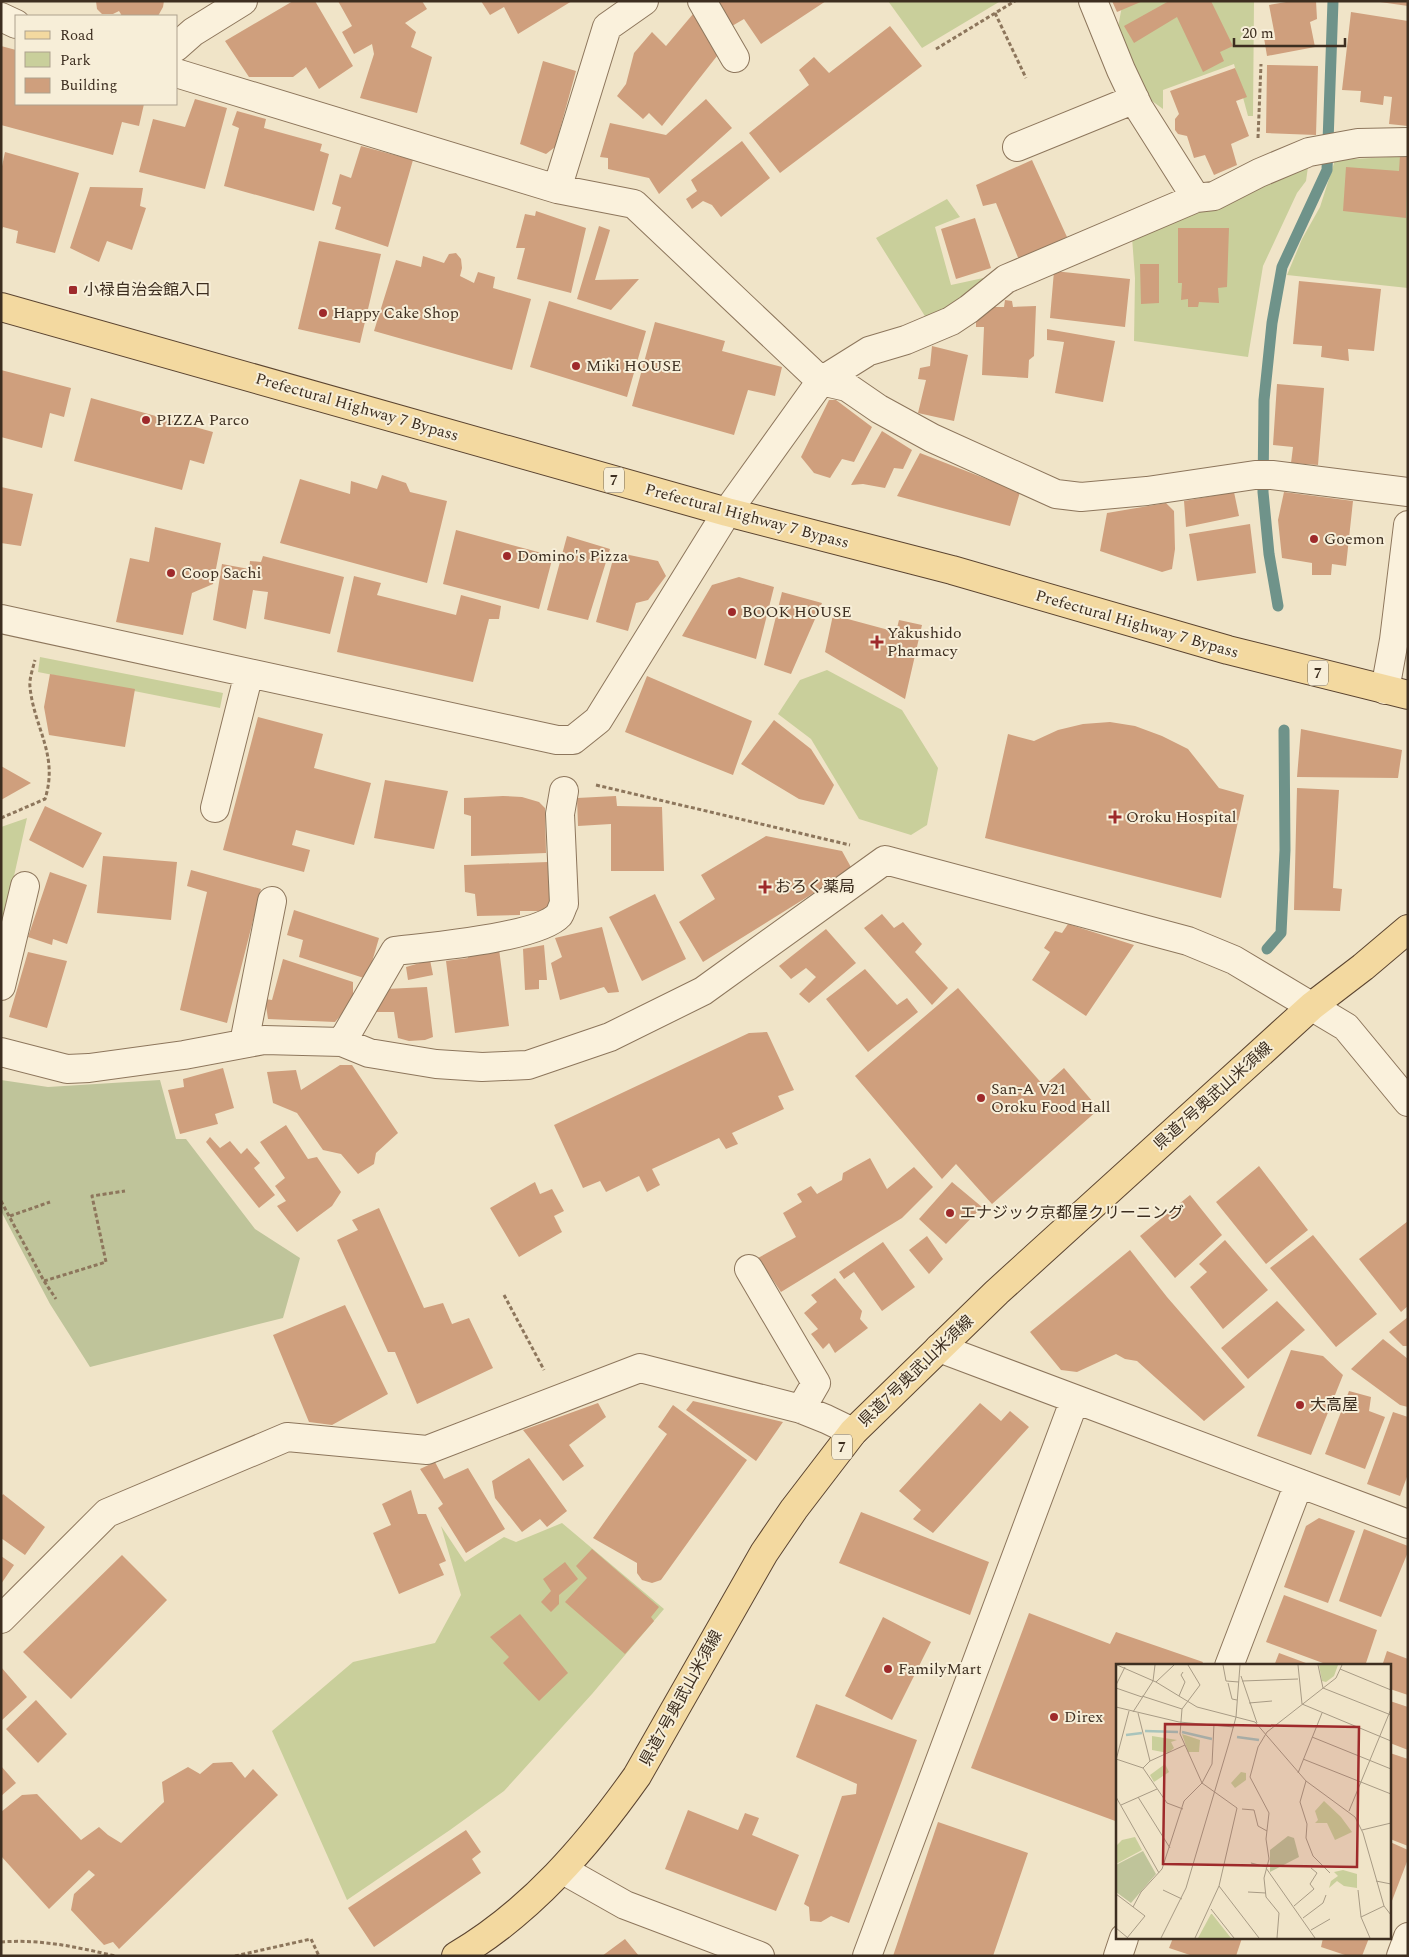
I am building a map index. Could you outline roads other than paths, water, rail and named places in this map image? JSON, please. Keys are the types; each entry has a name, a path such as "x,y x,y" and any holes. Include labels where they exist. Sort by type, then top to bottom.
{"main road":[{"name":"Prefectural Highway 7 Bypass","path":"1,307 727,512 952,570 1228,650 1396,693"},
{"name":"県道7号奥武山米須線","path":"456,1956 504,1922 563,1870 616,1805 637,1776 764,1553 794,1509 853,1432 1004,1285 1312,1006 1408,929"},
{"path":"1363,967 1408,942"}],"street":[{"path":"178,45 193,32 243,1"},
{"path":"557,189 607,27 644,1"},
{"path":"702,1 735,58"},
{"path":"1093,1 1135,99 1196,198"},
{"path":"1,17 15,24"},
{"path":"178,74 557,189 634,204 821,381 847,387 879,409 932,438 1056,494 1081,497 1147,491 1263,475 1408,492"},
{"path":"1017,146 1135,99"},
{"path":"1,619 556,740 573,740 598,720 727,512 821,381 868,351 906,340 951,320 969,309 1006,279 1196,198 1214,196 1258,173 1309,152 1358,143 1408,142"},
{"path":"1396,693 1394,640 1408,525"},
{"path":"215,808 249,673"},
{"path":"342,1042 395,951 519,934 550,921 560,914 564,904 560,814 564,791"},
{"path":"1,1052 67,1068 89,1068 158,1059 264,1040 342,1042 369,1053 436,1064 482,1067 528,1065 610,1037 703,991 885,860 1188,941 1234,960 1346,1027 1408,1102"},
{"path":"1,986 25,886"},
{"path":"244,1043 272,901"},
{"path":"749,1269 816,1383 801,1409"},
{"path":"939,1348 1408,1524"},
{"path":"1,1619 107,1513 287,1436 427,1450 640,1368 801,1409 853,1432"},
{"path":"867,1956 1075,1399"},
{"path":"1230,1664 1299,1483"},
{"path":"563,1870 625,1905 760,1956"},
{"path":"1400,1956 1408,1937"},
{"path":"1118,1956 1123,1940"}],"waterway":[{"path":"1278,606 1269,554 1263,492 1264,400 1272,323 1282,267 1327,170 1333,1"},
{"path":"1267,949 1281,933 1285,850 1284,730"}],"place":[{"name":"小禄自治会館入口","path":"73,290"},
{"name":"Happy Cake Shop","path":"323,313"},
{"name":"Miki HOUSE","path":"576,366"},
{"name":"PIZZA Parco","path":"146,420"},
{"name":"Goemon","path":"1314,539"},
{"name":"Domino's Pizza","path":"507,556"},
{"name":"Coop Sachi","path":"171,573"},
{"name":"BOOK HOUSE","path":"732,612"},
{"name":"Yakushido Pharmacy","path":"877,642"},
{"name":"Oroku Hospital","path":"1115,817"},
{"name":"おろく薬局","path":"765,887"},
{"name":"San-A V21 Oroku Food Hall","path":"981,1098"},
{"name":"エナジック京都屋クリーニング","path":"950,1213"},
{"name":"大高屋","path":"1300,1405"},
{"name":"FamilyMart","path":"888,1669"},
{"name":"Direx","path":"1054,1717"}]}
